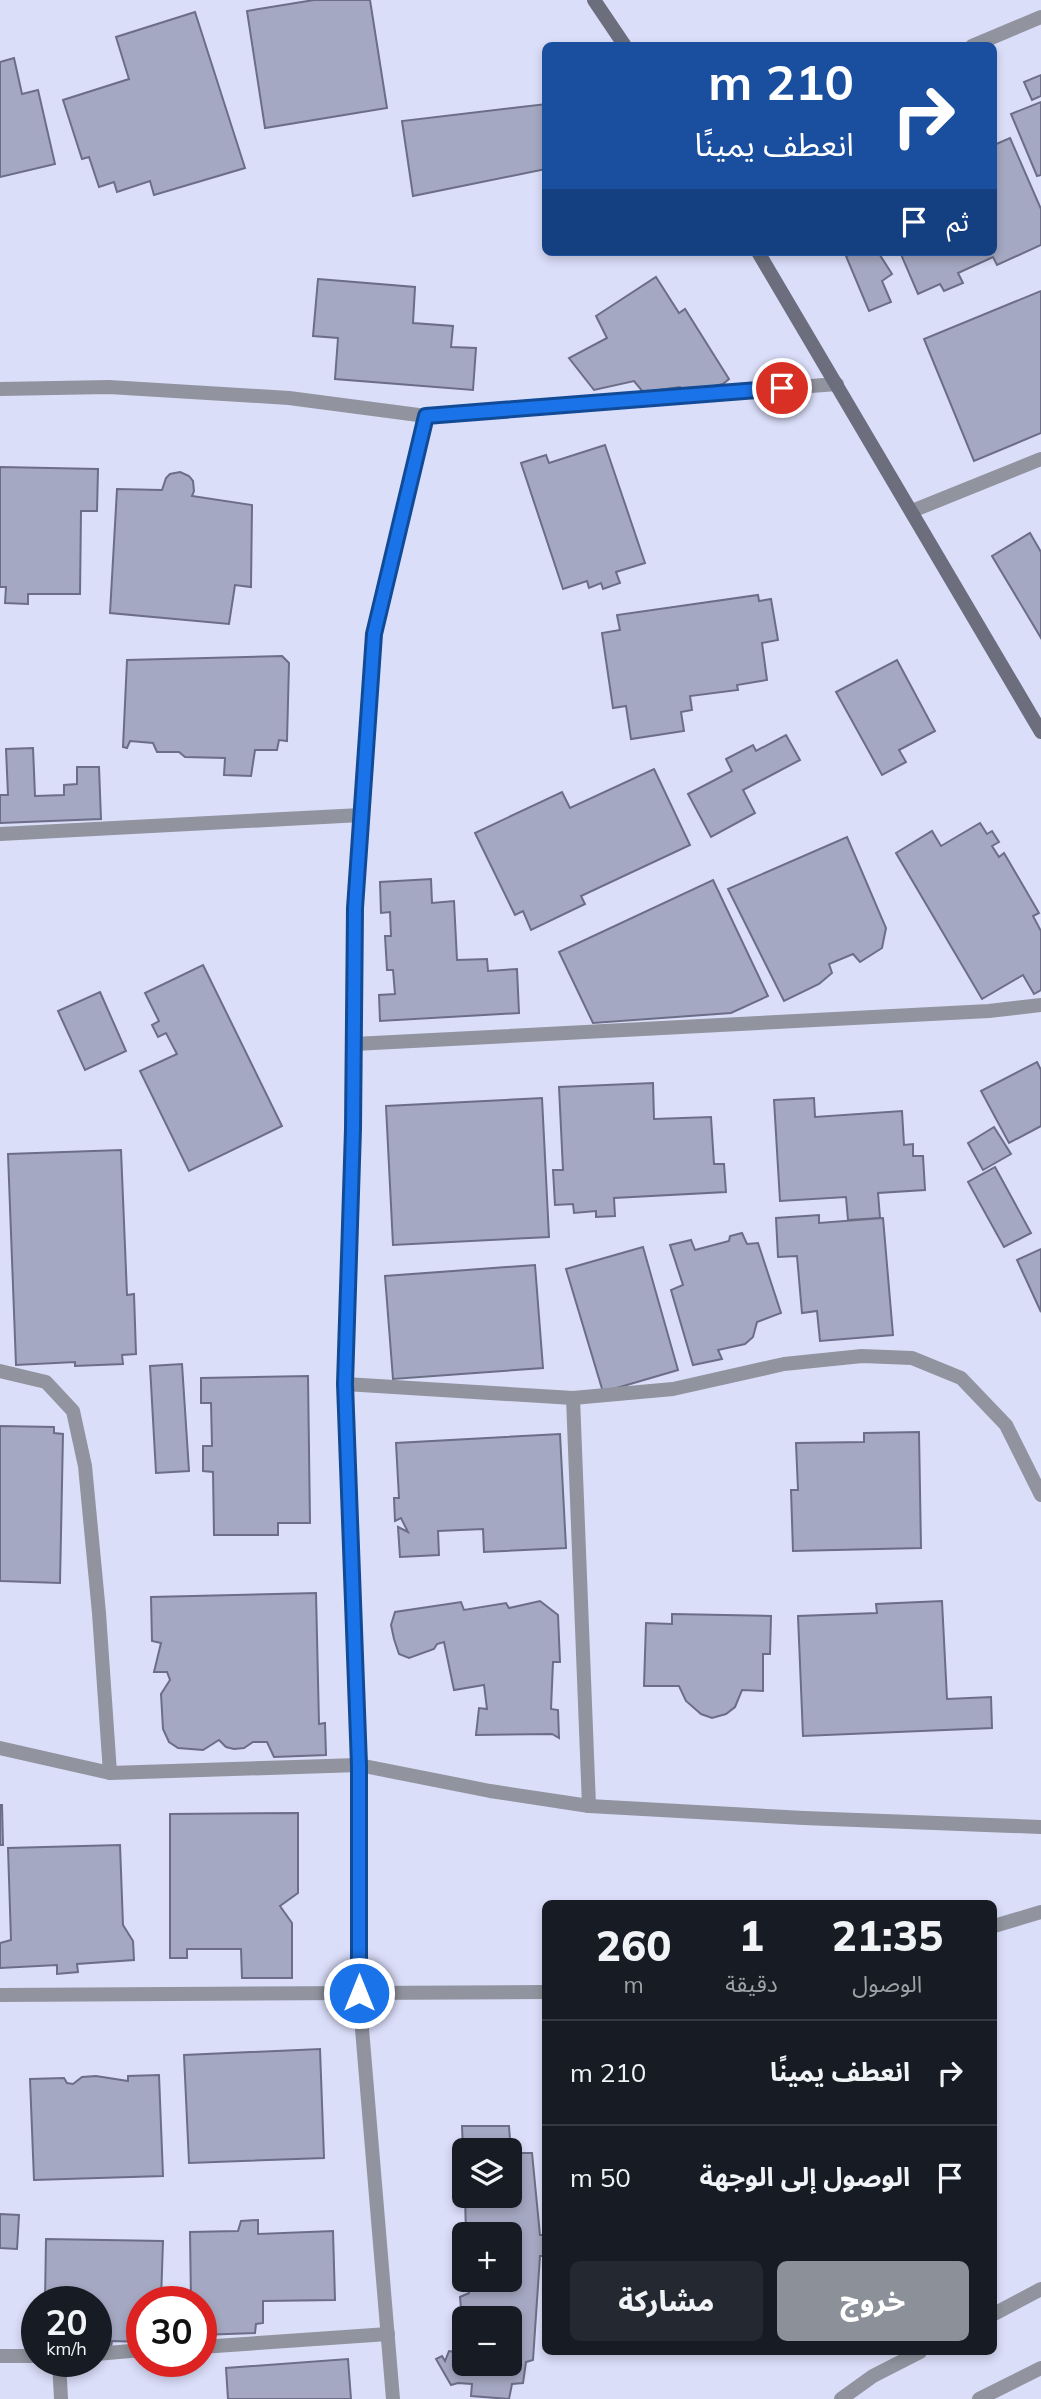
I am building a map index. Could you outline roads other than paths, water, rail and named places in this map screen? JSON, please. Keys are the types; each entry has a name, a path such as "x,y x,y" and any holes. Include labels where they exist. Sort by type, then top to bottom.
{"street":[{"path":"594,0 622,42"},
{"path":"982,42 1041,17"},
{"path":"760,256 1041,732"},
{"path":"0,389 109,387 289,398 426,416 837,384"},
{"path":"393,2399 359,1993 359,1765 345,1384 355,908 374,634 426,416"},
{"path":"912,511 1041,459"},
{"path":"0,834 361,815"},
{"path":"354,1044 989,1011 1041,1005"},
{"path":"345,1384 573,1398 673,1390 785,1364 862,1356 912,1358 961,1378 1006,1425 1041,1495"},
{"path":"0,1371 46,1382 73,1411 85,1466 110,1773"},
{"path":"573,1398 589,1806"},
{"path":"0,1748 110,1773 359,1765 490,1791 589,1806 1041,1827"},
{"path":"997,1925 1041,1912"},
{"path":"0,1995 542,1992"},
{"path":"997,2312 1041,2289"},
{"path":"217,2346 388,2334"},
{"path":"841,2399 873,2376 914,2355"},
{"path":"0,2356 21,2356"},
{"path":"979,2399 1041,2368"},
{"path":"60,2377 61,2399"}]}
